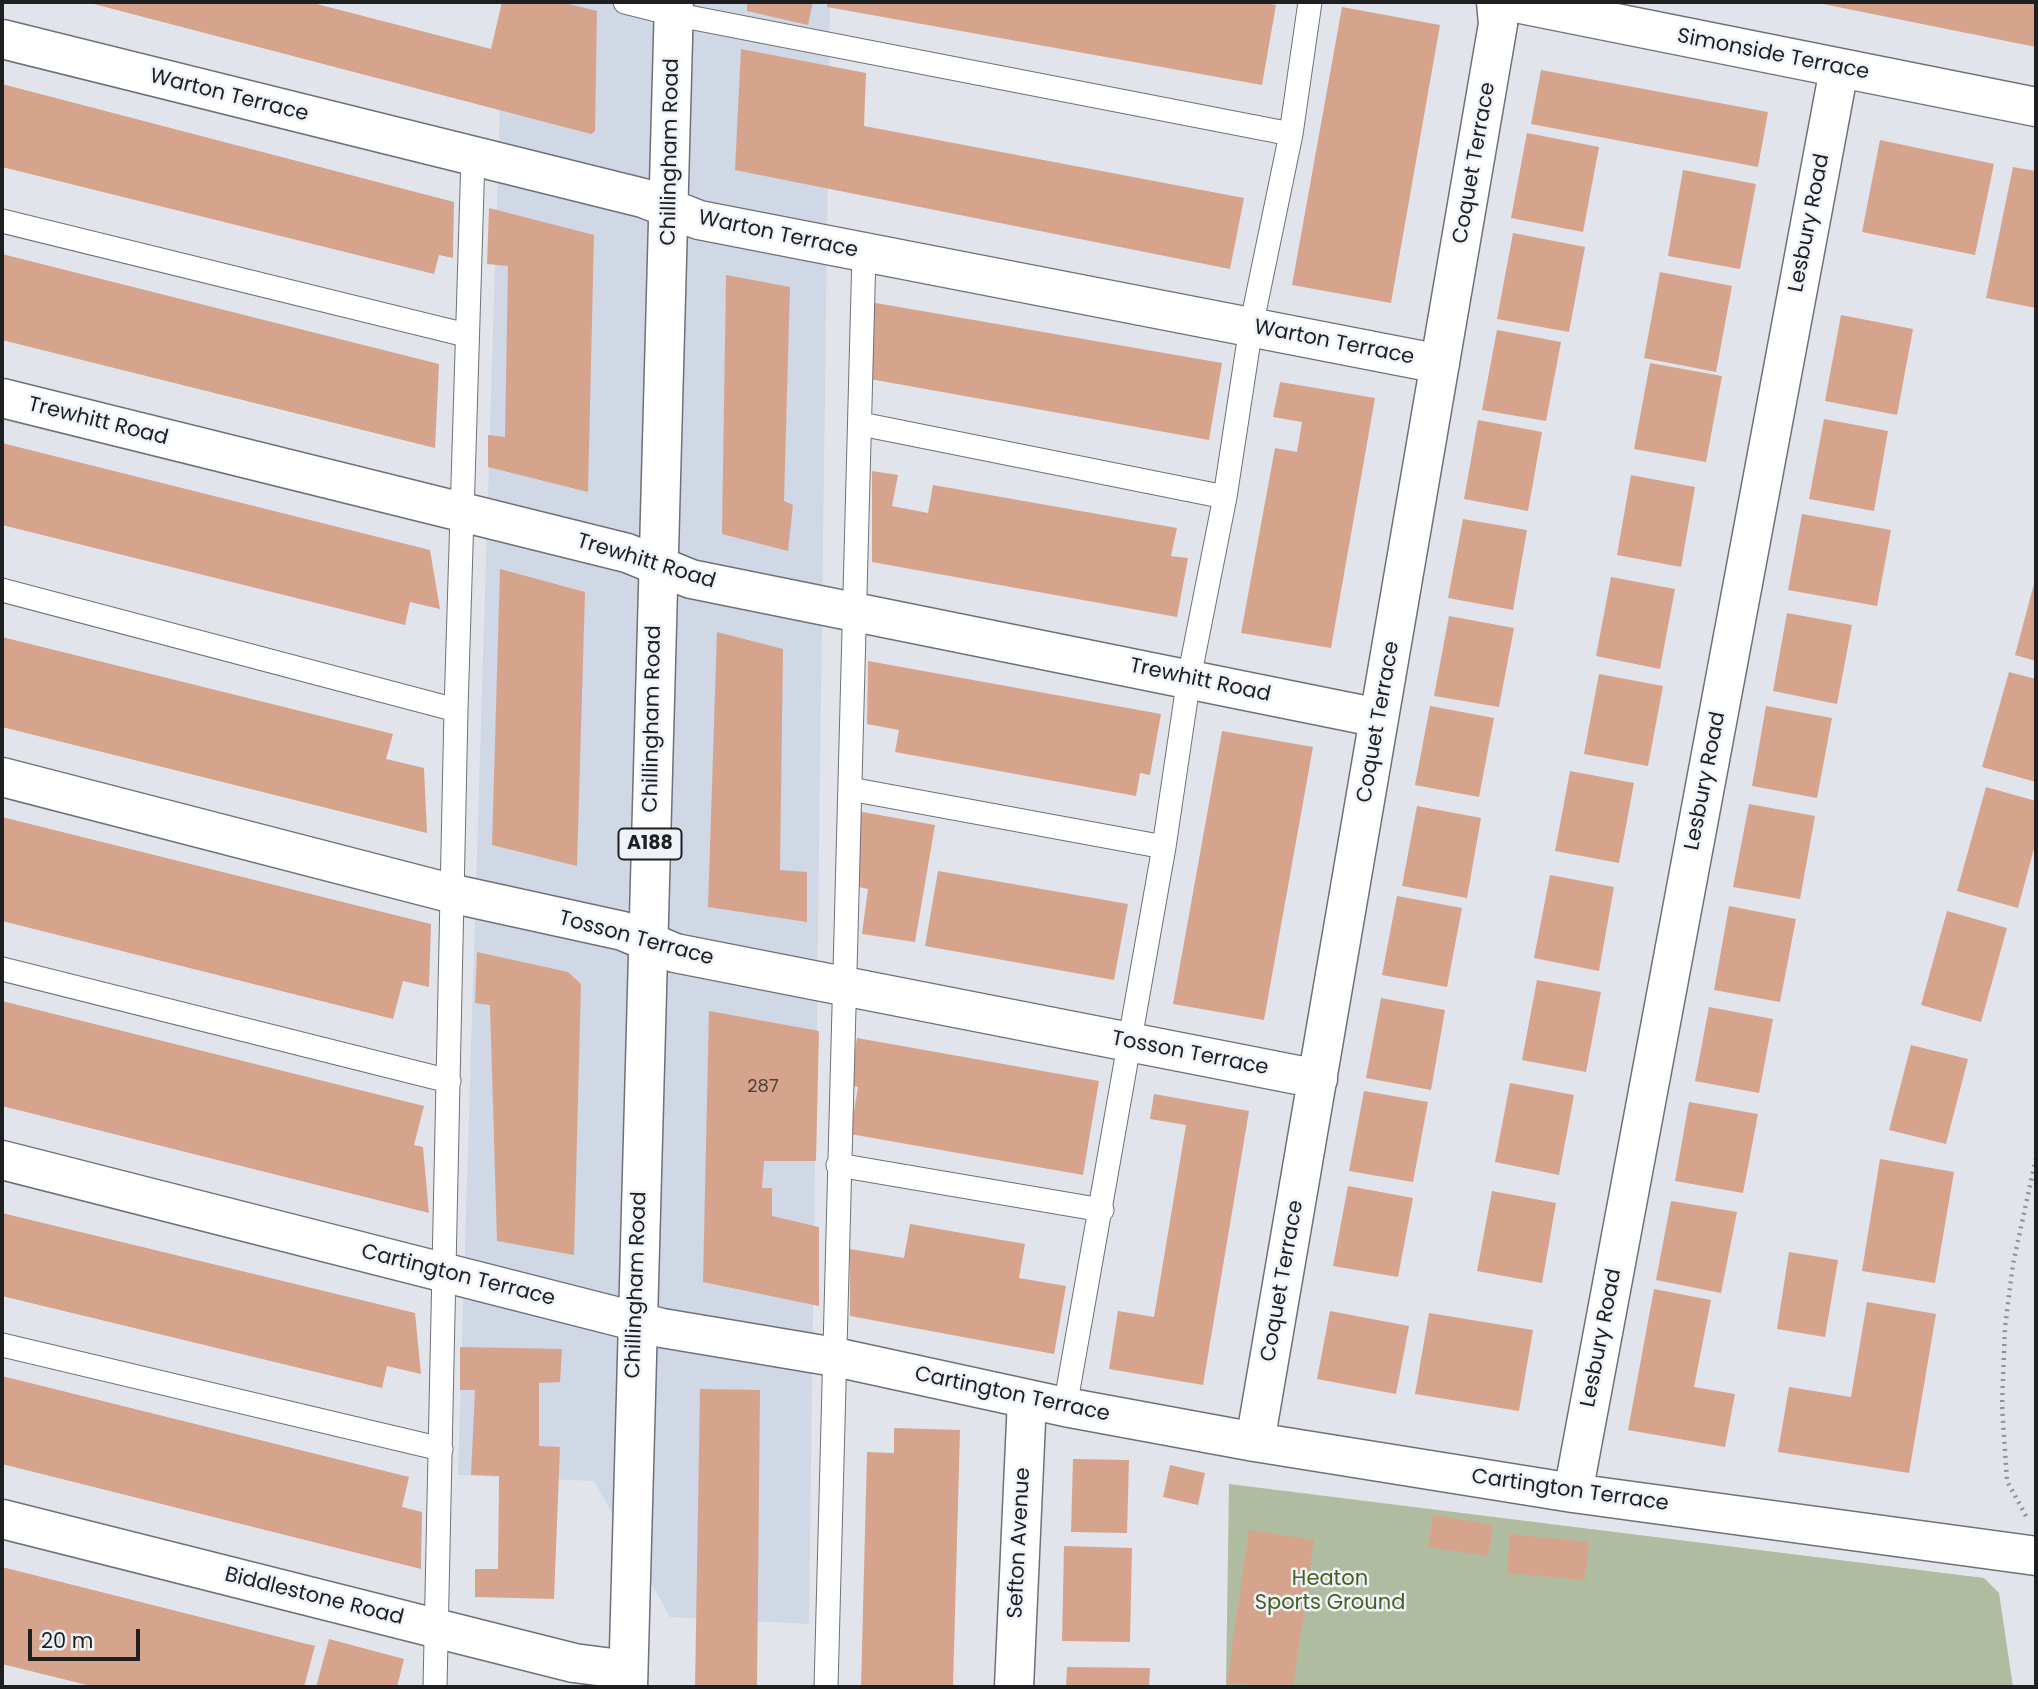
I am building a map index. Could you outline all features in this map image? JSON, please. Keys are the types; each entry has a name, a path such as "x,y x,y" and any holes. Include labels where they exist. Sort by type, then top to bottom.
{"street":[{"name":"Coquet Terrace","path":"1255,1442 1499,24 1496,2"},
{"name":"Simonside Terrace","path":"1511,2 2036,107"},
{"name":"Chillingham Road","path":"628,1679 657,566 670,210 673,8"},
{"name":"Warton Terrace","path":"2,39 643,198 699,220 1440,364"},
{"name":"Lesbury Road","path":"1573,1493 1839,69"},
{"name":"Trewhitt Road","path":"2,398 627,553 691,579 1379,718"},
{"name":"Tosson Terrace","path":"2,777 454,894 622,931 675,953 1318,1079"},
{"name":"Cartington Terrace","path":"2,1160 636,1321 835,1357 1065,1407 1255,1442 1573,1493 2033,1540"},
{"name":"Sefton Avenue","path":"1014,1687 1027,1399"},
{"name":"Biddlestone Road","path":"2,1519 574,1663 628,1679"}],"lane":[{"path":"625,2 673,8 1291,134"},
{"path":"1065,1407 1131,1043 1189,678 1225,497 1251,327 1291,134 1310,2"},
{"path":"435,1687 456,710 472,157"},
{"path":"2,221 466,335"},
{"path":"826,1687 864,253"},
{"path":"861,424 1225,497"},
{"path":"2,590 456,710"},
{"path":"850,789 1164,847"},
{"path":"2,969 449,1081"},
{"path":"838,1166 1102,1210"},
{"path":"2,1345 441,1449"}],"path":[{"path":"2033,1540 2007,1481 2002,1405 2005,1326 2013,1264 2036,1158"}],"shaded area":[{"path":"503,2 830,2 809,1624 670,1617 594,1481 458,1475"}],"green space":[{"name":"Heaton Sports Ground","path":"1229,1484 1984,1578 1999,1593 2013,1687 1226,1687"}],"building":[{"path":"309,2 491,49 502,2 561,2 597,11 595,131 591,134 90,3"},
{"path":"747,2 813,2 808,25 747,11"},
{"path":"827,2 1261,2 1276,5 1262,85 827,7"},
{"path":"2036,2 2036,47 1818,3"},
{"path":"1342,7 1440,25 1391,303 1292,285"},
{"path":"741,49 866,73 864,126 1244,198 1230,269 735,170"},
{"path":"1541,70 1768,112 1758,167 1531,124"},
{"path":"2,84 454,202 453,258 439,255 434,274 2,167"},
{"path":"1527,133 1599,147 1583,232 1511,218"},
{"path":"1880,140 1994,164 1975,255 1862,232"},
{"path":"2013,167 2036,171 2036,308 1986,298"},
{"path":"1683,170 1756,184 1740,269 1668,256"},
{"path":"489,208 594,235 588,492 488,467 488,435 505,437 508,266 487,264"},
{"path":"1513,233 1585,247 1569,332 1497,319"},
{"path":"2,254 439,364 435,448 2,340"},
{"path":"1660,272 1732,286 1716,372 1644,358"},
{"path":"726,275 790,287 784,501 793,505 788,551 722,534"},
{"path":"870,302 1222,363 1209,440 870,379"},
{"path":"1841,315 1913,329 1897,415 1825,401"},
{"path":"1497,330 1561,342 1546,421 1482,410"},
{"path":"1650,363 1722,376 1706,462 1634,449"},
{"path":"1280,382 1375,398 1331,648 1241,633 1275,448 1297,452 1302,422 1273,417"},
{"path":"1824,419 1888,431 1874,511 1809,499"},
{"path":"1478,420 1542,432 1528,511 1464,499"},
{"path":"2,443 430,550 440,609 410,602 405,625 2,525"},
{"path":"872,471 898,475 892,506 928,513 933,485 1177,528 1171,556 1188,558 1177,617 872,562"},
{"path":"1631,475 1695,487 1681,567 1617,555"},
{"path":"1802,514 1891,530 1877,606 1788,590"},
{"path":"1463,519 1527,530 1513,610 1448,598"},
{"path":"500,569 585,592 577,866 492,845"},
{"path":"1611,577 1675,589 1660,669 1596,656"},
{"path":"2036,580 2036,661 2015,655"},
{"path":"1787,613 1852,625 1837,704 1773,691"},
{"path":"1449,616 1514,628 1499,707 1434,696"},
{"path":"717,632 783,649 780,870 807,872 807,922 708,907"},
{"path":"2,637 393,734 386,759 424,768 427,833 2,727"},
{"path":"868,661 1161,714 1150,775 1140,773 1136,796 895,752 899,730 867,724"},
{"path":"2009,672 2036,679 2036,782 1982,767"},
{"path":"1599,674 1663,686 1648,766 1584,754"},
{"path":"1430,706 1494,718 1479,797 1415,785"},
{"path":"1766,706 1832,718 1817,798 1752,786"},
{"path":"1222,731 1313,747 1264,1020 1173,1004"},
{"path":"1570,771 1634,783 1619,863 1555,851"},
{"path":"1986,787 2036,801 2036,841 2018,908 1957,891"},
{"path":"1749,804 1815,816 1800,899 1733,887"},
{"path":"1417,806 1481,818 1467,898 1402,886"},
{"path":"857,811 935,825 915,942 862,934 868,889 855,886"},
{"path":"2,817 431,924 429,987 403,981 393,1019 2,921"},
{"path":"938,871 1128,904 1114,980 925,946"},
{"path":"1550,875 1614,887 1599,971 1534,958"},
{"path":"1397,896 1462,908 1447,987 1382,975"},
{"path":"1729,906 1796,919 1780,1002 1714,990"},
{"path":"1947,911 2007,928 1981,1022 1921,1005"},
{"path":"477,952 568,972 581,984 574,1255 497,1241 490,1005 475,1003"},
{"path":"1537,980 1601,992 1586,1072 1522,1060"},
{"path":"1381,998 1445,1010 1431,1090 1366,1078"},
{"path":"2,1001 424,1106 414,1145 423,1147 429,1213 2,1106"},
{"path":"1709,1007 1773,1019 1759,1093 1695,1081"},
{"path":"709,1011 819,1031 816,1161 764,1161 762,1188 772,1188 772,1216 819,1227 819,1306 703,1282"},
{"path":"857,1038 1099,1081 1083,1175 850,1134 858,1087 849,1085"},
{"path":"1911,1045 1968,1059 1946,1144 1889,1130"},
{"path":"1510,1083 1574,1095 1559,1175 1495,1162"},
{"path":"1364,1091 1428,1102 1413,1182 1349,1171"},
{"path":"1154,1094 1249,1111 1203,1385 1109,1369 1118,1311 1154,1317 1186,1125 1150,1119"},
{"path":"1689,1102 1758,1114 1743,1193 1675,1181"},
{"path":"1880,1159 1954,1172 1935,1283 1862,1271"},
{"path":"1348,1186 1413,1198 1398,1277 1333,1266"},
{"path":"1492,1191 1556,1203 1542,1283 1477,1271"},
{"path":"1671,1201 1737,1212 1721,1293 1656,1280"},
{"path":"2,1213 415,1313 421,1374 387,1366 382,1388 2,1296"},
{"path":"910,1224 1025,1244 1019,1278 1066,1286 1054,1354 850,1316 850,1249 904,1258"},
{"path":"1789,1252 1838,1260 1825,1337 1777,1329"},
{"path":"1654,1289 1711,1300 1694,1387 1735,1394 1725,1447 1628,1430"},
{"path":"1867,1302 1936,1314 1909,1473 1778,1452 1789,1387 1851,1397"},
{"path":"1330,1311 1409,1326 1396,1394 1317,1379"},
{"path":"1429,1313 1533,1330 1519,1411 1415,1394"},
{"path":"460,1347 562,1349 560,1382 539,1383 539,1446 560,1447 554,1599 475,1597 475,1569 498,1569 499,1476 471,1475 475,1390 460,1390"},
{"path":"2,1376 409,1477 402,1507 422,1512 421,1569 2,1464"},
{"path":"700,1389 760,1390 757,1687 695,1687"},
{"path":"894,1428 960,1430 953,1687 861,1687 867,1452 894,1453"},
{"path":"1073,1459 1129,1460 1127,1533 1071,1532"},
{"path":"1170,1465 1205,1473 1198,1505 1163,1497"},
{"path":"1433,1515 1493,1525 1488,1556 1428,1547"},
{"path":"1249,1530 1314,1540 1293,1687 1227,1683"},
{"path":"1510,1534 1589,1542 1585,1580 1507,1573"},
{"path":"1064,1546 1132,1548 1130,1642 1062,1641"},
{"path":"2,1567 315,1646 304,1687 95,1687 2,1664"},
{"path":"329,1639 404,1659 397,1687 316,1687"},
{"path":"1067,1667 1150,1668 1149,1687 1066,1687"}]}
